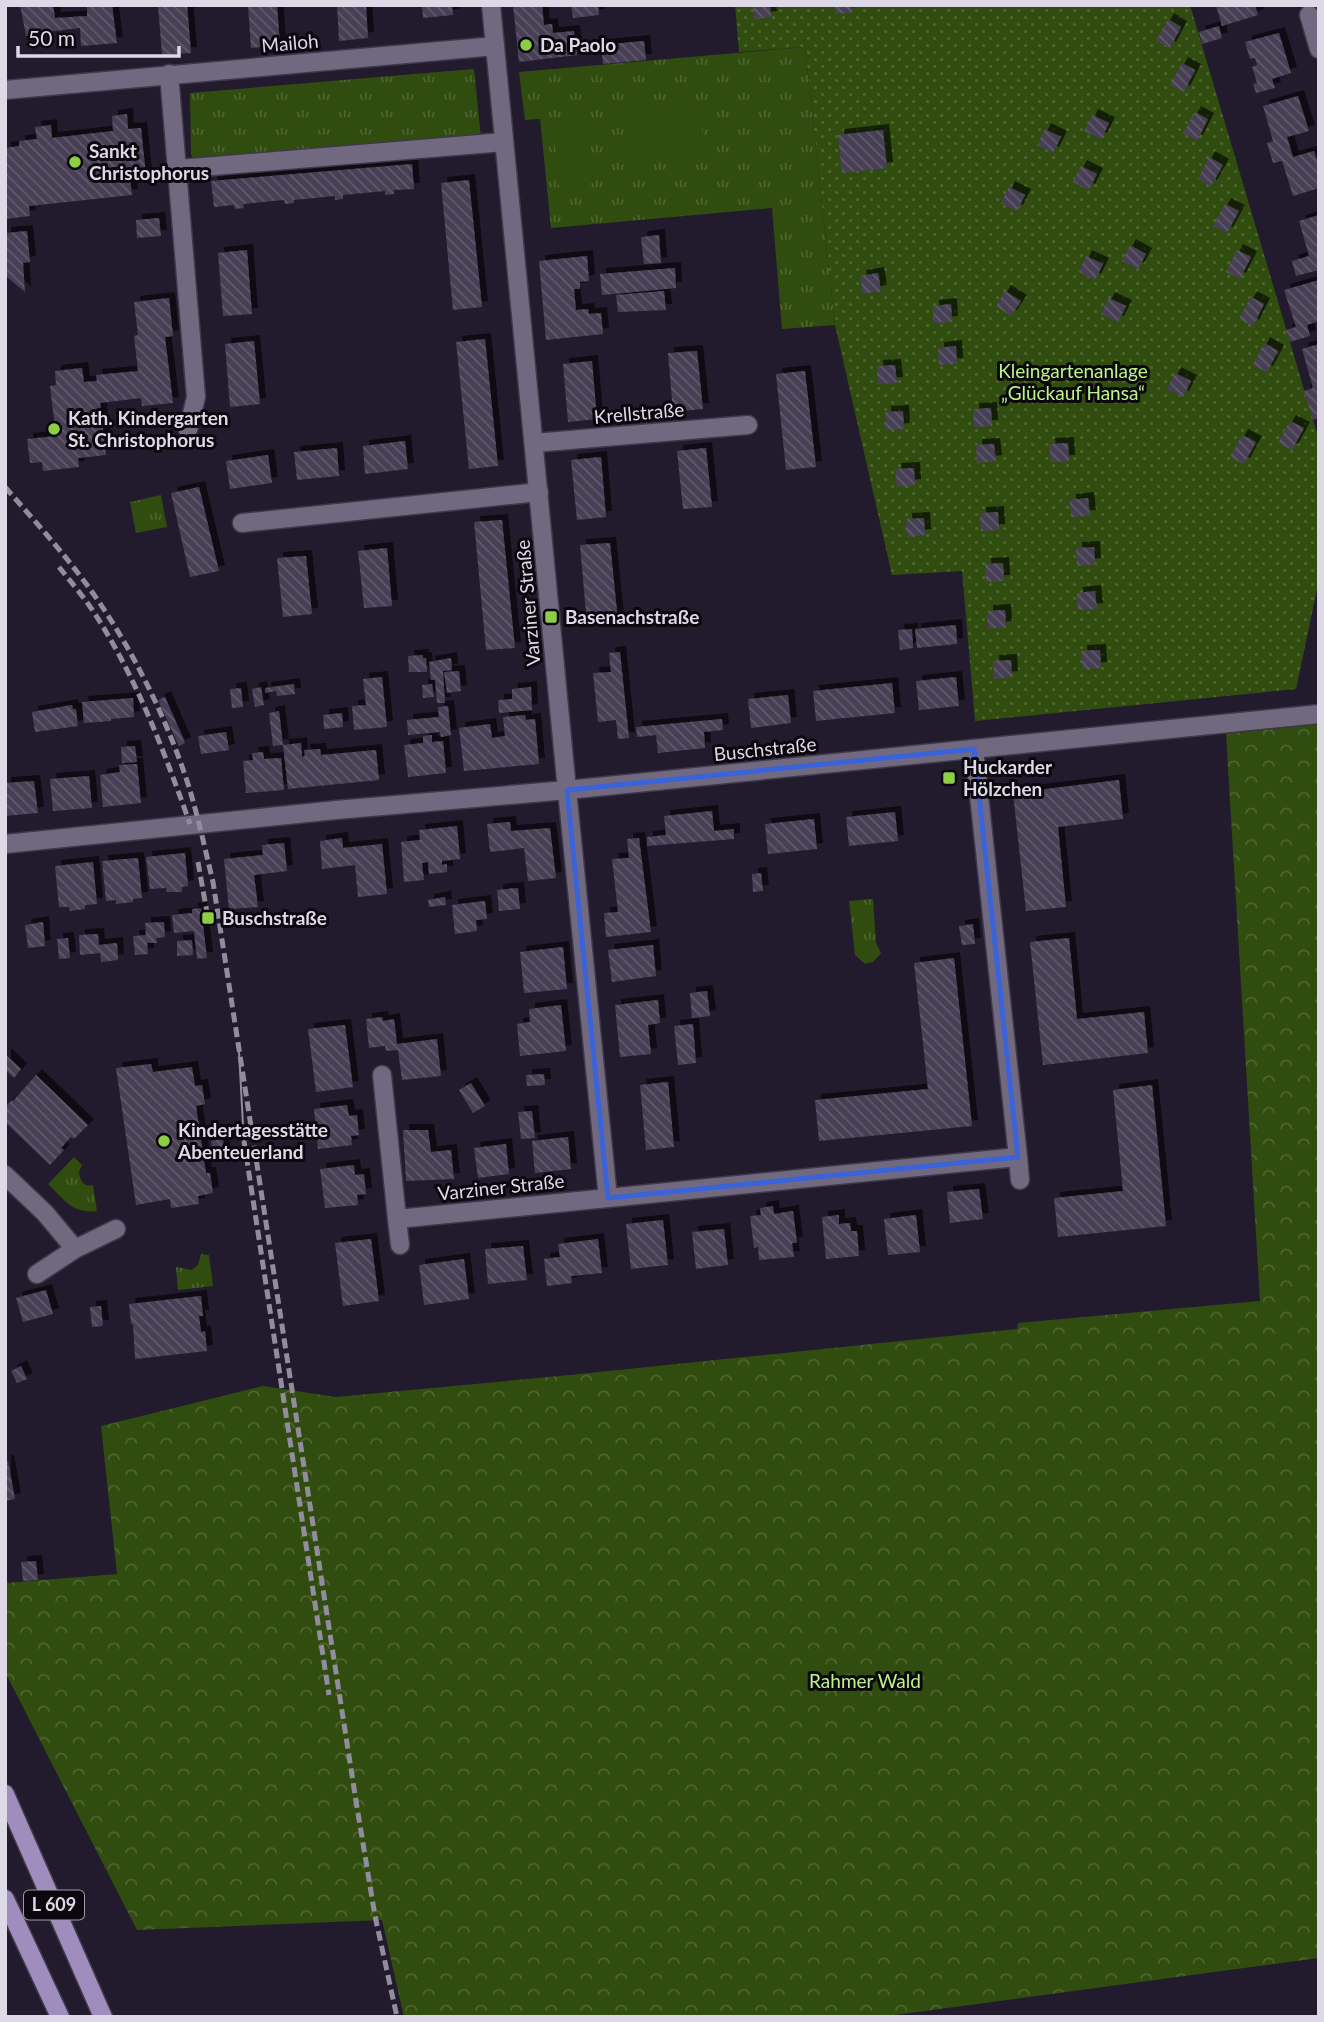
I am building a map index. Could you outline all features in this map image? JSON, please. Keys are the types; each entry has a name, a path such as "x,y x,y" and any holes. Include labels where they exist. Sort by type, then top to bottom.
{"main road":[{"name":"L 609","path":"5,1794 103,2017"},
{"name":"L 609","path":"5,1899 60,2017"}],"street":[{"name":"Varziner Straße","path":"491,5 608,1198"},
{"path":"1309,15 1319,49"},
{"name":"Mailoh","path":"5,90 495,46"},
{"path":"169,74 195,397 188,430"},
{"path":"178,169 504,142"},
{"name":"Krellstraße","path":"534,443 748,425"},
{"path":"242,523 539,492"},
{"name":"Buschstraße","path":"5,844 1319,714"},
{"path":"974,749 1020,1180"},
{"path":"382,1075 400,1245"},
{"name":"Varziner Straße","path":"397,1219 1018,1157"},
{"path":"5,1175 45,1213 75,1249"},
{"path":"37,1274 75,1249 116,1228"}],"highlighted area":[{"path":"974,749 1018,1157 608,1198 567,790"}],"green space":[{"name":"Kleingartenanlage „Glückauf Hansa“","path":"735,5 1190,5 1319,440 1319,580 1296,689 975,721 962,571 892,575 835,325 805,47 739,52"},
{"path":"805,47 835,325 782,329 772,208 551,228 540,119 525,120 519,72"},
{"path":"474,69 481,138 196,161 191,155 190,93"},
{"path":"700,105 704,152 632,159 627,111"},
{"path":"587,122 593,183 559,186 553,125"},
{"path":"161,495 167,527 136,533 130,502"},
{"name":"Rahmer Wald","path":"1319,724 1319,1958 880,2017 404,2017 382,1920 137,1930 5,1672 5,1583 117,1574 101,1426 263,1386 336,1397 1017,1329 1018,1323 1260,1301 1226,734"},
{"path":"873,899 876,943 881,953 873,962 865,964 855,955 849,901"},
{"path":"74,1157 82,1165 79,1172 81,1181 93,1185 97,1211 75,1208 48,1184"},
{"path":"201,1254 209,1255 213,1286 178,1290 176,1267 192,1270 198,1265"}],"building":[{"path":"20,5 53,5 55,18 87,16 87,5 112,5 117,43 81,46 80,28 46,32 47,35 37,37 37,34 26,36"},
{"path":"158,5 187,5 191,53 162,55"},
{"path":"248,5 277,5 280,45 251,48"},
{"path":"337,5 366,5 368,38 339,41"},
{"path":"422,5 452,5 453,15 423,18"},
{"path":"513,5 542,5 544,25 552,24 553,33 574,31 577,55 519,62"},
{"path":"571,5 598,5 599,15 573,18"},
{"path":"753,5 770,5 771,17 754,19"},
{"path":"835,5 851,5 852,13 835,14"},
{"path":"1216,5 1255,5 1258,15 1222,26"},
{"path":"1168,19 1181,27 1170,48 1156,41"},
{"path":"1219,26 1222,38 1202,44 1199,32"},
{"path":"1279,33 1291,73 1272,79 1275,88 1256,93 1253,84 1257,83 1252,67 1257,65 1255,58 1250,59 1245,42"},
{"path":"644,41 646,60 603,64 601,45"},
{"path":"1182,63 1195,70 1184,92 1170,85"},
{"path":"1298,96 1309,131 1287,137 1293,157 1314,151 1319,166 1319,188 1293,196 1282,161 1273,163 1267,143 1273,141 1263,106"},
{"path":"1195,112 1208,119 1197,141 1183,133"},
{"name":"Sankt Christophorus","path":"127,114 128,129 141,128 146,176 130,178 132,195 29,206 30,216 5,219 5,148 19,146 19,141 37,139 35,127 51,125 52,138 113,131 112,116"},
{"path":"1092,115 1109,123 1101,139 1084,131"},
{"path":"1045,129 1061,137 1053,153 1037,145"},
{"path":"883,130 887,168 842,173 838,135"},
{"path":"1209,157 1223,165 1211,186 1198,179"},
{"path":"412,164 414,189 394,190 394,194 385,195 385,191 343,195 343,199 335,200 335,196 294,200 294,203 285,204 284,200 243,204 244,208 235,209 234,205 214,207 211,181"},
{"path":"1081,166 1097,174 1089,190 1073,182"},
{"path":"469,180 482,307 453,310 441,183"},
{"path":"1009,187 1025,195 1017,211 1001,203"},
{"path":"1225,204 1239,211 1227,233 1213,226"},
{"path":"1319,215 1319,270 1296,276 1292,261 1309,256 1299,221"},
{"path":"159,218 161,236 137,238 136,220"},
{"path":"27,231 30,262 23,263 25,292 7,277 5,233"},
{"path":"659,235 661,263 644,264 641,237"},
{"path":"1130,245 1146,254 1138,269 1122,261"},
{"path":"247,250 252,314 223,316 218,253"},
{"path":"1237,250 1251,257 1240,279 1226,272"},
{"path":"587,256 589,281 580,282 580,289 574,289 576,310 588,309 589,314 601,313 603,334 546,340 539,261"},
{"path":"1086,256 1103,264 1095,280 1079,272"},
{"path":"675,268 676,288 602,295 600,274"},
{"path":"878,273 881,291 863,294 860,276"},
{"path":"1319,280 1319,321 1307,325 1310,336 1290,342 1286,330 1296,327 1284,290"},
{"path":"664,291 666,310 618,312 616,295"},
{"path":"1005,291 1021,301 1011,316 996,306"},
{"path":"1251,297 1264,304 1253,326 1239,319"},
{"path":"169,298 173,336 165,337 173,403 142,406 141,398 100,403 106,455 78,458 79,467 43,471 42,462 30,463 27,439 56,436 50,386 56,385 55,371 82,368 84,382 97,381 96,375 138,371 134,302"},
{"path":"1109,298 1126,306 1118,322 1101,314"},
{"path":"951,304 952,322 934,323 933,306"},
{"path":"485,339 498,466 469,469 456,342"},
{"path":"254,341 260,404 230,407 225,344"},
{"path":"1264,343 1278,351 1267,372 1253,365"},
{"path":"1319,344 1319,418 1313,420 1304,391 1313,388 1302,349"},
{"path":"956,346 957,364 939,365 938,348"},
{"path":"697,351 703,409 673,412 668,353"},
{"path":"592,361 597,419 568,422 563,364"},
{"path":"895,365 897,383 878,384 877,366"},
{"path":"805,371 816,467 786,470 776,374"},
{"path":"1175,373 1191,381 1183,397 1167,389"},
{"path":"991,408 992,426 974,427 973,409"},
{"path":"903,411 904,429 886,430 885,412"},
{"path":"1290,421 1304,428 1292,450 1278,443"},
{"path":"1242,435 1256,442 1244,464 1230,457"},
{"path":"405,441 408,469 365,474 363,446"},
{"path":"1068,443 1069,461 1051,462 1049,444"},
{"path":"994,444 996,461 977,463 976,445"},
{"path":"337,448 339,476 297,480 294,452"},
{"path":"706,448 712,507 683,509 677,451"},
{"path":"268,455 272,483 230,489 226,461"},
{"path":"601,457 606,517 577,520 571,460"},
{"path":"914,468 915,485 897,487 895,469"},
{"path":"199,487 219,571 190,577 171,493"},
{"path":"1088,498 1090,516 1071,517 1070,500"},
{"path":"998,512 999,530 981,531 980,513"},
{"path":"924,518 925,535 907,537 906,519"},
{"path":"502,520 515,648 486,650 474,522"},
{"path":"610,543 618,621 587,624 580,545"},
{"path":"1094,547 1095,564 1077,566 1076,548"},
{"path":"387,548 392,606 364,608 358,551"},
{"path":"306,556 312,614 283,617 277,558"},
{"path":"1003,563 1004,581 986,582 985,564"},
{"path":"1095,591 1097,609 1078,610 1077,593"},
{"path":"1005,610 1006,627 988,629 987,611"},
{"path":"956,625 957,644 917,648 915,629"},
{"path":"912,629 913,648 900,650 898,630"},
{"path":"1100,650 1101,668 1083,669 1081,651"},
{"path":"620,652 629,738 618,739 616,720 598,722 593,673 611,672 609,653"},
{"path":"423,655 423,658 426,658 427,672 409,672 408,656"},
{"path":"451,658 452,670 443,671 445,703 437,703 435,680 431,680 429,662"},
{"path":"1011,660 1012,677 994,679 993,661"},
{"path":"459,671 461,691 447,693 444,672"},
{"path":"382,677 387,727 354,730 352,706 366,705 363,679"},
{"path":"956,677 959,706 919,710 916,681"},
{"path":"892,683 895,713 816,721 813,691"},
{"path":"294,684 295,694 277,696 276,691 265,693 265,688"},
{"path":"432,684 434,697 423,698 422,685"},
{"path":"261,687 264,705 255,707 252,689"},
{"path":"531,687 532,710 499,713 498,700 512,699 512,689"},
{"path":"241,688 243,707 232,708 230,689"},
{"path":"788,695 791,723 751,728 748,699"},
{"path":"165,697 185,743 179,746 158,700"},
{"path":"133,698 134,717 84,723 82,702"},
{"path":"72,705 73,709 76,709 78,726 35,732 32,712"},
{"path":"448,706 451,735 441,737 440,732 408,735 407,720 439,717 438,707"},
{"path":"279,711 283,745 273,746 269,713"},
{"path":"342,713 343,727 324,729 323,715"},
{"path":"525,715 526,720 535,719 539,764 464,771 459,728 490,724 492,738 505,736 503,717"},
{"path":"722,719 723,730 704,732 705,748 658,753 656,735 637,737 636,727"},
{"path":"226,732 229,750 201,754 198,736"},
{"path":"432,735 432,742 443,741 446,773 408,777 404,745 423,743 423,736"},
{"path":"301,743 302,757 305,756 304,750 320,749 321,755 376,750 379,780 288,789 283,745"},
{"path":"135,746 137,762 122,763 121,747"},
{"path":"263,752 264,759 281,758 284,790 246,793 243,761 253,760 252,753"},
{"path":"137,764 141,803 103,807 100,775 120,772 119,765"},
{"path":"89,776 92,808 53,811 50,779"},
{"path":"1119,780 1123,819 1058,827 1066,907 1026,911 1013,793"},
{"path":"34,781 38,813 5,816 5,783"},
{"path":"712,811 714,831 734,829 734,839 647,846 647,837 666,835 664,816"},
{"path":"895,812 898,841 849,846 846,817"},
{"path":"814,819 817,849 768,854 765,824"},
{"path":"510,822 511,831 550,828 556,878 528,881 524,848 490,852 487,824"},
{"path":"457,826 460,859 442,861 442,865 447,864 447,872 429,874 428,862 422,863 424,880 404,882 401,842 420,840 419,830"},
{"path":"342,838 343,848 382,844 387,894 358,897 355,865 322,869 320,841"},
{"path":"639,838 651,932 606,937 604,913 618,912 612,859 629,858 627,839"},
{"path":"284,843 287,871 254,875 258,907 229,909 224,859 263,855 262,845"},
{"path":"185,853 188,886 182,887 182,892 167,892 166,888 150,889 146,857"},
{"path":"138,858 142,898 116,904 116,900 106,901 102,861"},
{"path":"93,862 97,904 70,911 69,907 59,907 55,866"},
{"path":"761,873 763,891 753,892 752,874"},
{"path":"518,888 520,909 499,911 497,890"},
{"path":"445,897 446,905 429,907 428,900"},
{"path":"485,901 487,919 476,920 477,931 455,934 452,905"},
{"path":"201,908 207,958 197,959 194,931 174,933 172,915 192,913 192,909"},
{"path":"43,922 45,946 28,948 25,925"},
{"path":"164,922 165,937 156,938 157,943 147,943 148,954 135,955 133,936 146,935 145,923"},
{"path":"973,924 975,944 962,945 959,926"},
{"path":"98,934 99,945 117,943 118,960 101,962 100,953 80,955 79,935"},
{"path":"68,938 70,958 59,959 57,939"},
{"path":"1069,938 1077,1019 1144,1012 1148,1053 1043,1065 1030,942"},
{"path":"192,940 193,955 177,956 177,941"},
{"path":"653,945 656,976 612,982 608,950"},
{"path":"563,947 567,989 524,993 520,952"},
{"path":"954,958 972,1126 819,1141 815,1100 928,1089 914,963"},
{"path":"707,991 710,1016 692,1018 690,993"},
{"path":"658,1000 660,1023 648,1025 651,1054 620,1057 615,1005"},
{"path":"561,1005 566,1051 520,1056 517,1024 530,1022 529,1009"},
{"path":"382,1017 383,1021 394,1019 397,1044 437,1039 441,1076 402,1080 398,1050 386,1051 385,1046 369,1048 366,1019"},
{"path":"693,1024 696,1063 678,1065 674,1026"},
{"path":"345,1025 353,1087 316,1092 308,1029"},
{"path":"5,1054 21,1069 14,1078 5,1070"},
{"path":"151,1064 153,1072 192,1067 195,1086 202,1085 205,1104 196,1106 206,1173 210,1173 213,1193 198,1196 199,1204 171,1208 170,1199 136,1205 116,1068"},
{"path":"544,1074 545,1085 527,1086 526,1075"},
{"path":"36,1075 88,1125 74,1139 71,1137 61,1148 64,1150 50,1165 5,1122 5,1107"},
{"path":"668,1082 674,1147 646,1150 640,1085"},
{"path":"471,1083 485,1106 473,1113 459,1090"},
{"path":"1152,1085 1166,1226 1058,1237 1054,1198 1123,1191 1113,1090"},
{"path":"347,1105 349,1116 357,1115 359,1135 351,1136 352,1145 318,1149 314,1109"},
{"path":"532,1111 535,1138 521,1139 518,1112"},
{"path":"403,1130 428,1130 431,1152 451,1150 454,1179 406,1181"},
{"path":"568,1137 571,1169 535,1173 532,1141"},
{"path":"223,1139 224,1151 213,1153 211,1141"},
{"path":"506,1144 509,1174 478,1178 474,1148"},
{"path":"354,1165 355,1175 364,1174 366,1194 357,1195 358,1205 325,1208 320,1169"},
{"path":"979,1189 983,1219 950,1223 947,1192"},
{"path":"773,1206 774,1214 793,1211 797,1243 792,1243 794,1257 759,1260 758,1247 754,1248 750,1216 761,1215 760,1208"},
{"path":"839,1215 839,1224 850,1223 851,1231 857,1231 859,1256 826,1259 822,1217"},
{"path":"916,1215 920,1252 888,1255 884,1219"},
{"path":"663,1220 668,1265 631,1269 626,1224"},
{"path":"724,1229 728,1265 696,1269 692,1232"},
{"path":"371,1239 379,1301 343,1306 335,1243"},
{"path":"598,1239 602,1273 571,1276 572,1283 547,1286 544,1259 560,1257 558,1244"},
{"path":"523,1246 527,1280 488,1284 485,1249"},
{"path":"464,1259 469,1299 424,1305 419,1265"},
{"path":"46,1290 53,1314 23,1322 16,1298"},
{"path":"201,1296 203,1316 199,1316 201,1332 205,1331 207,1351 135,1359 129,1304"},
{"path":"101,1306 103,1326 92,1327 90,1307"},
{"path":"21,1366 27,1379 17,1383 11,1371"},
{"path":"5,1461 8,1461 15,1499 5,1501"},
{"path":"36,1561 38,1580 23,1581 21,1562"}],"tram line":[{"path":"239,1051 244,1144"}],"railway":[{"path":"5,487 87,585 132,655 169,732 198,820 213,882 375,1916 397,2017"},
{"path":"59,567 95,614 124,664 160,743 190,824"},
{"path":"198,862 209,924"},
{"path":"244,1141 329,1695"}],"place":[{"name":"Da Paolo","path":"526,45"},
{"name":"Sankt Christophorus","path":"75,162"},
{"name":"Kath. Kindergarten St. Christophorus","path":"54,429"},
{"name":"Basenachstraße","path":"551,617"},
{"name":"Huckarder Hölzchen","path":"949,778"},
{"name":"Buschstraße","path":"208,918"},
{"name":"Kindertagesstätte Abenteuerland","path":"164,1141"}]}
